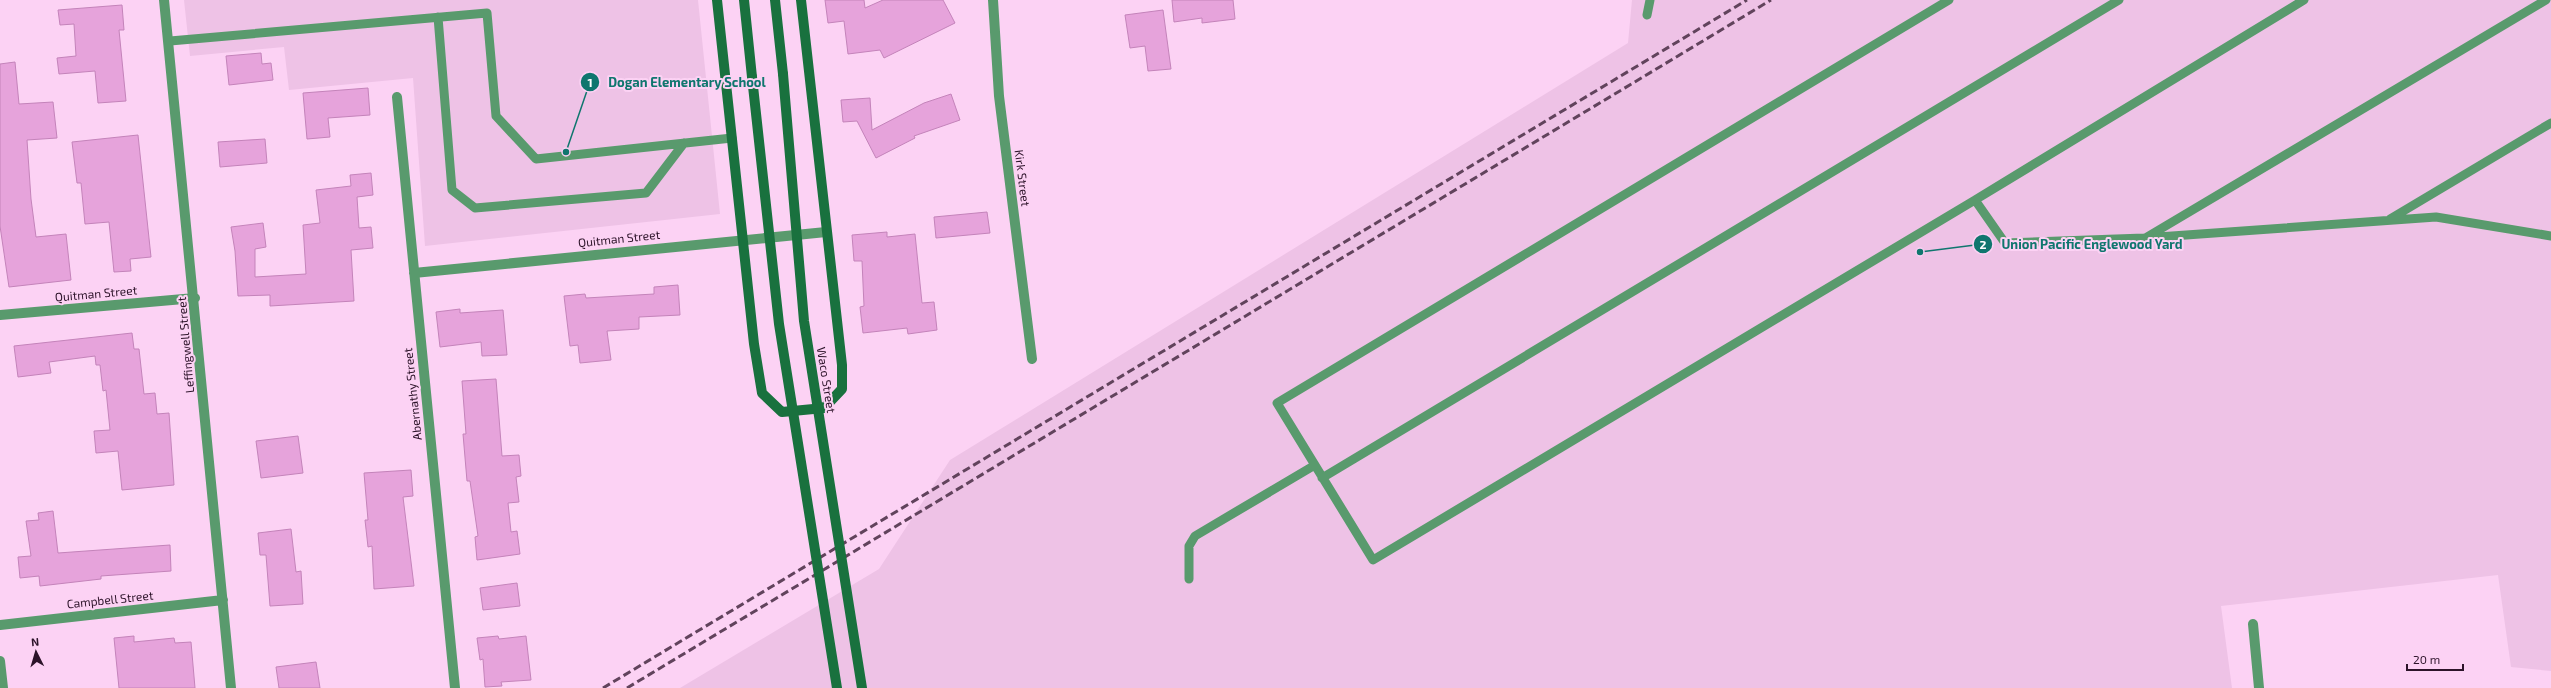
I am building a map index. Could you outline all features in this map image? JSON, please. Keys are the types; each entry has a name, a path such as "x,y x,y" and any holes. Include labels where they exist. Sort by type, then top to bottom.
{"main road":[{"path":"717,0 754,344 762,393 782,412 824,408 842,389 842,365 801,0"},
{"path":"744,0 779,324 837,688"},
{"name":"Waco Street","path":"775,0 783,74 804,321 862,688"}],"street":[{"name":"Leffingwell Street","path":"164,0 170,41 231,688"},
{"name":"Kirk Street","path":"994,0 999,96 1032,359"},
{"name":"Abernathy Street","path":"397,97 455,688"},
{"name":"Quitman Street","path":"414,273 826,232"},
{"name":"Quitman Street","path":"0,315 195,298"},
{"name":"Campbell Street","path":"0,625 223,600"},
{"path":"2253,624 2258,688"},
{"path":"0,661 3,688"}],"lane":[{"path":"1647,15 1650,0"},
{"path":"1949,0 1277,403 1373,560 1976,200 2304,0"},
{"path":"1322,478 2119,0"},
{"path":"2144,238 2546,0"},
{"path":"170,41 487,13 496,116 536,159 732,138"},
{"path":"438,17 452,190 475,208 646,193 684,143"},
{"path":"2387,220 2551,123"},
{"path":"1976,200 2005,243 2144,238 2436,217 2551,236"},
{"path":"1190,579 1188,546 1195,536 1315,465"}],"shaded area":[{"path":"184,0 698,0 720,214 425,246 413,78 289,90 284,47 190,56"},
{"path":"1632,0 2551,0 2551,671 2511,667 2498,575 2221,606 2232,688 680,688 879,569 950,460 1628,43"}],"building":[{"path":"825,0 864,0 865,8 883,0 943,0 955,23 884,58 880,50 848,54 844,21 828,23"},
{"path":"1172,0 1233,0 1235,19 1202,23 1202,18 1174,22"},
{"path":"122,5 124,30 119,30 126,101 98,103 95,71 59,74 57,58 76,56 74,24 60,25 58,10"},
{"path":"1163,10 1171,69 1148,71 1145,46 1130,48 1125,15"},
{"path":"261,53 262,64 271,63 273,80 229,85 226,56"},
{"path":"15,62 19,104 53,102 57,138 27,140 31,199 36,237 66,234 71,280 9,287 0,226 0,64"},
{"path":"368,88 370,115 328,118 330,137 307,139 303,93"},
{"path":"951,94 960,120 914,136 915,138 876,158 857,121 843,122 841,100 870,98 872,130 924,103"},
{"path":"138,135 151,257 130,259 131,271 114,272 109,222 85,224 81,183 77,183 72,142"},
{"path":"265,139 267,163 220,167 218,142"},
{"path":"371,173 373,195 357,197 359,228 371,227 373,248 351,250 354,301 270,306 270,295 238,296 235,251 231,227 263,223 266,247 255,249 255,277 306,274 303,225 320,223 316,190 351,186 350,175"},
{"path":"987,212 990,233 936,238 934,217"},
{"path":"887,232 887,237 915,234 922,303 934,302 937,330 908,334 907,328 863,333 860,307 864,306 862,261 854,261 852,235"},
{"path":"678,285 680,315 639,317 639,329 607,331 611,360 580,363 578,345 570,346 564,296 585,294 586,298 654,294 654,287"},
{"path":"460,309 460,313 503,310 507,355 482,356 481,342 440,347 436,312"},
{"path":"132,333 134,349 139,349 144,394 155,393 157,414 169,413 174,485 122,490 118,451 96,453 94,431 110,430 106,390 103,391 100,365 96,365 95,356 49,362 51,373 18,377 14,346"},
{"path":"496,379 502,456 519,455 521,476 516,477 519,502 508,503 511,532 517,531 520,554 477,560 475,537 478,536 470,481 467,481 463,434 466,434 462,381"},
{"path":"298,436 303,473 261,478 256,441"},
{"path":"411,470 413,496 403,497 414,586 374,589 372,546 368,547 365,520 368,520 364,473"},
{"path":"53,511 58,553 170,545 171,571 101,576 101,579 40,586 39,576 20,578 18,557 31,556 26,521 39,520 38,513"},
{"path":"291,529 296,572 301,571 303,604 270,606 266,555 260,555 258,533"},
{"path":"517,583 520,606 483,610 480,588"},
{"path":"134,636 134,642 174,638 175,643 191,642 195,688 119,688 114,638"},
{"path":"498,636 499,639 526,636 531,680 501,682 502,686 485,687 483,659 480,660 477,638"},
{"path":"316,662 320,688 279,688 276,667"}],"railway":[{"path":"603,688 1747,0"},
{"path":"627,688 1771,0"}],"place":[{"name":"Dogan Elementary School","path":"566,152"},
{"name":"Union Pacific Englewood Yard","path":"1920,252"}]}
